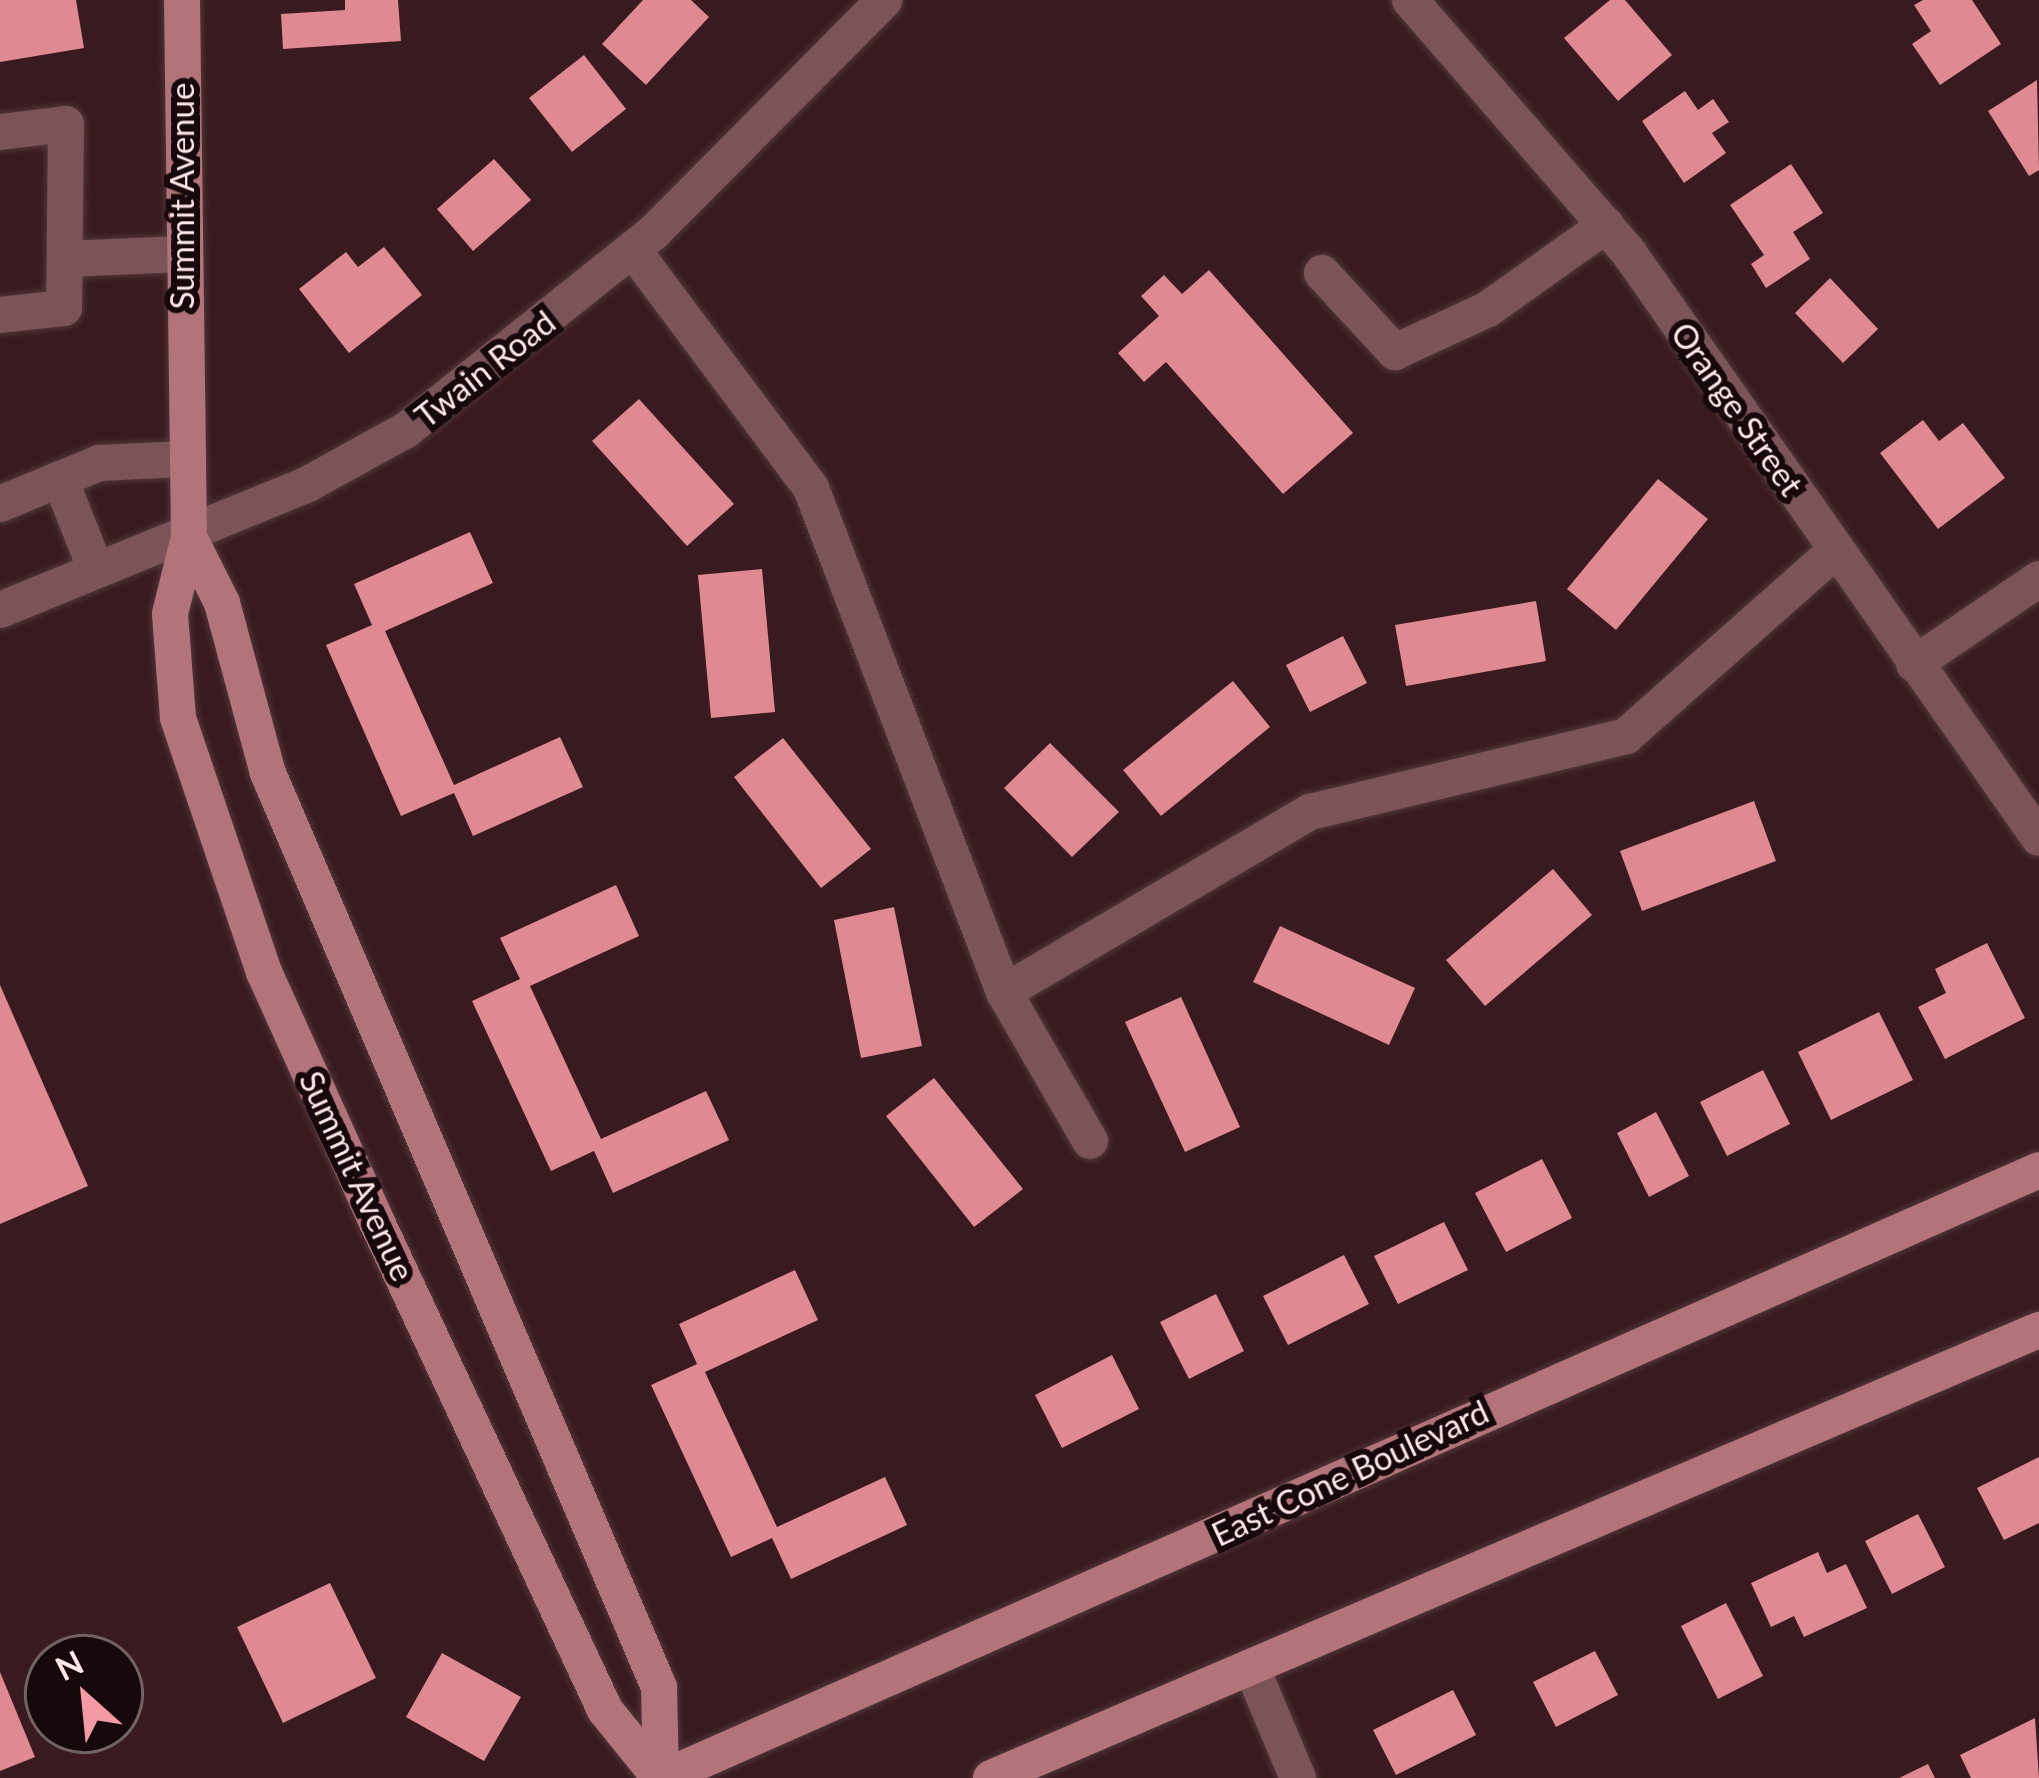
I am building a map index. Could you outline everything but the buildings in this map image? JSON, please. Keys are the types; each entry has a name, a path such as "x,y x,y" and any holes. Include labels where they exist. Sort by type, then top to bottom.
{"main road":[{"name":"Summit Avenue","path":"182,0 183,458 189,537 170,614 178,718 241,912 605,1710 661,1778"},
{"name":"Summit Avenue","path":"189,537 222,603 268,773 659,1687 661,1778"},
{"name":"East Cone Boulevard","path":"661,1778 2039,1170"},
{"path":"992,1778 1253,1671 2039,1330"}],"street":[{"name":"Twain Road","path":"0,610 189,537 406,430 633,250 884,0"},
{"name":"Orange Street","path":"1409,0 1606,225 2039,838"},
{"path":"0,133 66,124 67,260 64,308 0,315"},
{"path":"1322,273 1395,352 1488,309 1606,225"},
{"path":"633,250 811,488 1004,992 1090,1141"},
{"path":"67,260 182,254"},
{"path":"0,504 100,463 183,458"},
{"path":"60,479 96,570"},
{"path":"1004,992 1310,812 1626,736 1835,550"},
{"path":"1914,664 2039,579"},
{"path":"1253,1671 1298,1778"}]}
